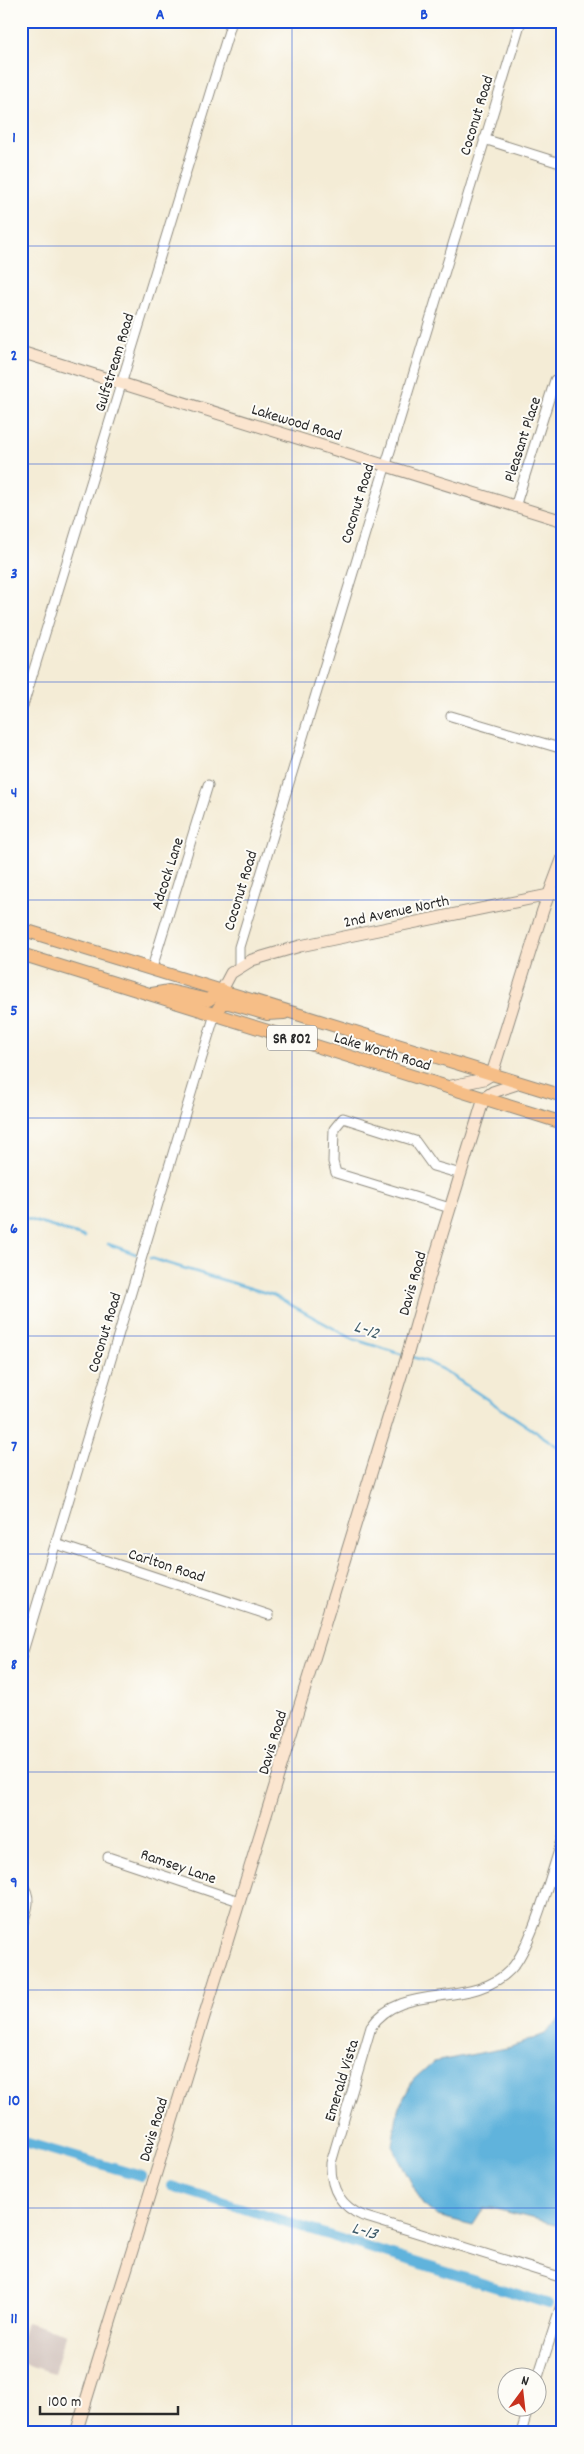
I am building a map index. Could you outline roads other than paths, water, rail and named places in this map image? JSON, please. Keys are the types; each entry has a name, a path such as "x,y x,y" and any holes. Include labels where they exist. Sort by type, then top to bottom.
{"main road":[{"name":"Lake Worth Road","path":"25,933 152,968 563,1096"},
{"name":"Lake Worth Road","path":"21,954 563,1123"},
{"path":"149,994 169,991 208,1000 222,990"},
{"path":"215,1014 222,1003 267,1014 294,1013"}],"street":[{"name":"Gulfstream Road","path":"21,712 232,21"},
{"name":"Coconut Road","path":"239,966 239,947 521,21"},
{"path":"484,139 563,164"},
{"name":"Lakewood Road","path":"21,352 563,521"},
{"name":"Pleasant Place","path":"515,507 555,380"},
{"path":"451,716 563,749"},
{"name":"Adcock Lane","path":"152,968 208,786"},
{"path":"447,1087 484,1079 492,1074 543,910 551,895 563,857"},
{"name":"2nd Avenue North","path":"239,966 252,960 300,946 563,892"},
{"path":"222,990 230,973 239,966"},
{"name":"Coconut Road","path":"21,1658 215,1014"},
{"path":"484,1098 493,1092 520,1083"},
{"name":"Davis Road","path":"76,2433 405,1363 484,1098"},
{"path":"450,1208 336,1174 333,1162 334,1129 343,1118 415,1141 433,1166 461,1174"},
{"name":"Carlton Road","path":"56,1544 268,1615"},
{"name":"Emerald Vista","path":"563,1838 529,1938 521,1957 511,1969 498,1980 467,1993 398,2003 385,2012 371,2027 331,2163 330,2177 343,2205 363,2216 563,2278"},
{"name":"Ramsey Lane","path":"108,1857 239,1901"},
{"path":"21,1928 29,1901 23,1886"},
{"path":"541,2366 563,2299"},
{"path":"521,2433 526,2416"}],"water":[{"path":"563,2015 563,2226 491,2208 484,2208 473,2225 437,2216 423,2205 392,2146 398,2109 413,2080 433,2062 512,2047 545,2034"}],"waterway":[{"name":"L-12","path":"21,1217 85,1237"},
{"name":"L-12","path":"108,1244 136,1254"},
{"name":"L-12","path":"150,1258 273,1295 353,1339 404,1355"},
{"name":"L-12","path":"410,1356 428,1362 445,1371 563,1450"},
{"name":"L-13","path":"21,2141 141,2176"},
{"name":"L-13","path":"171,2186 549,2304"}]}
